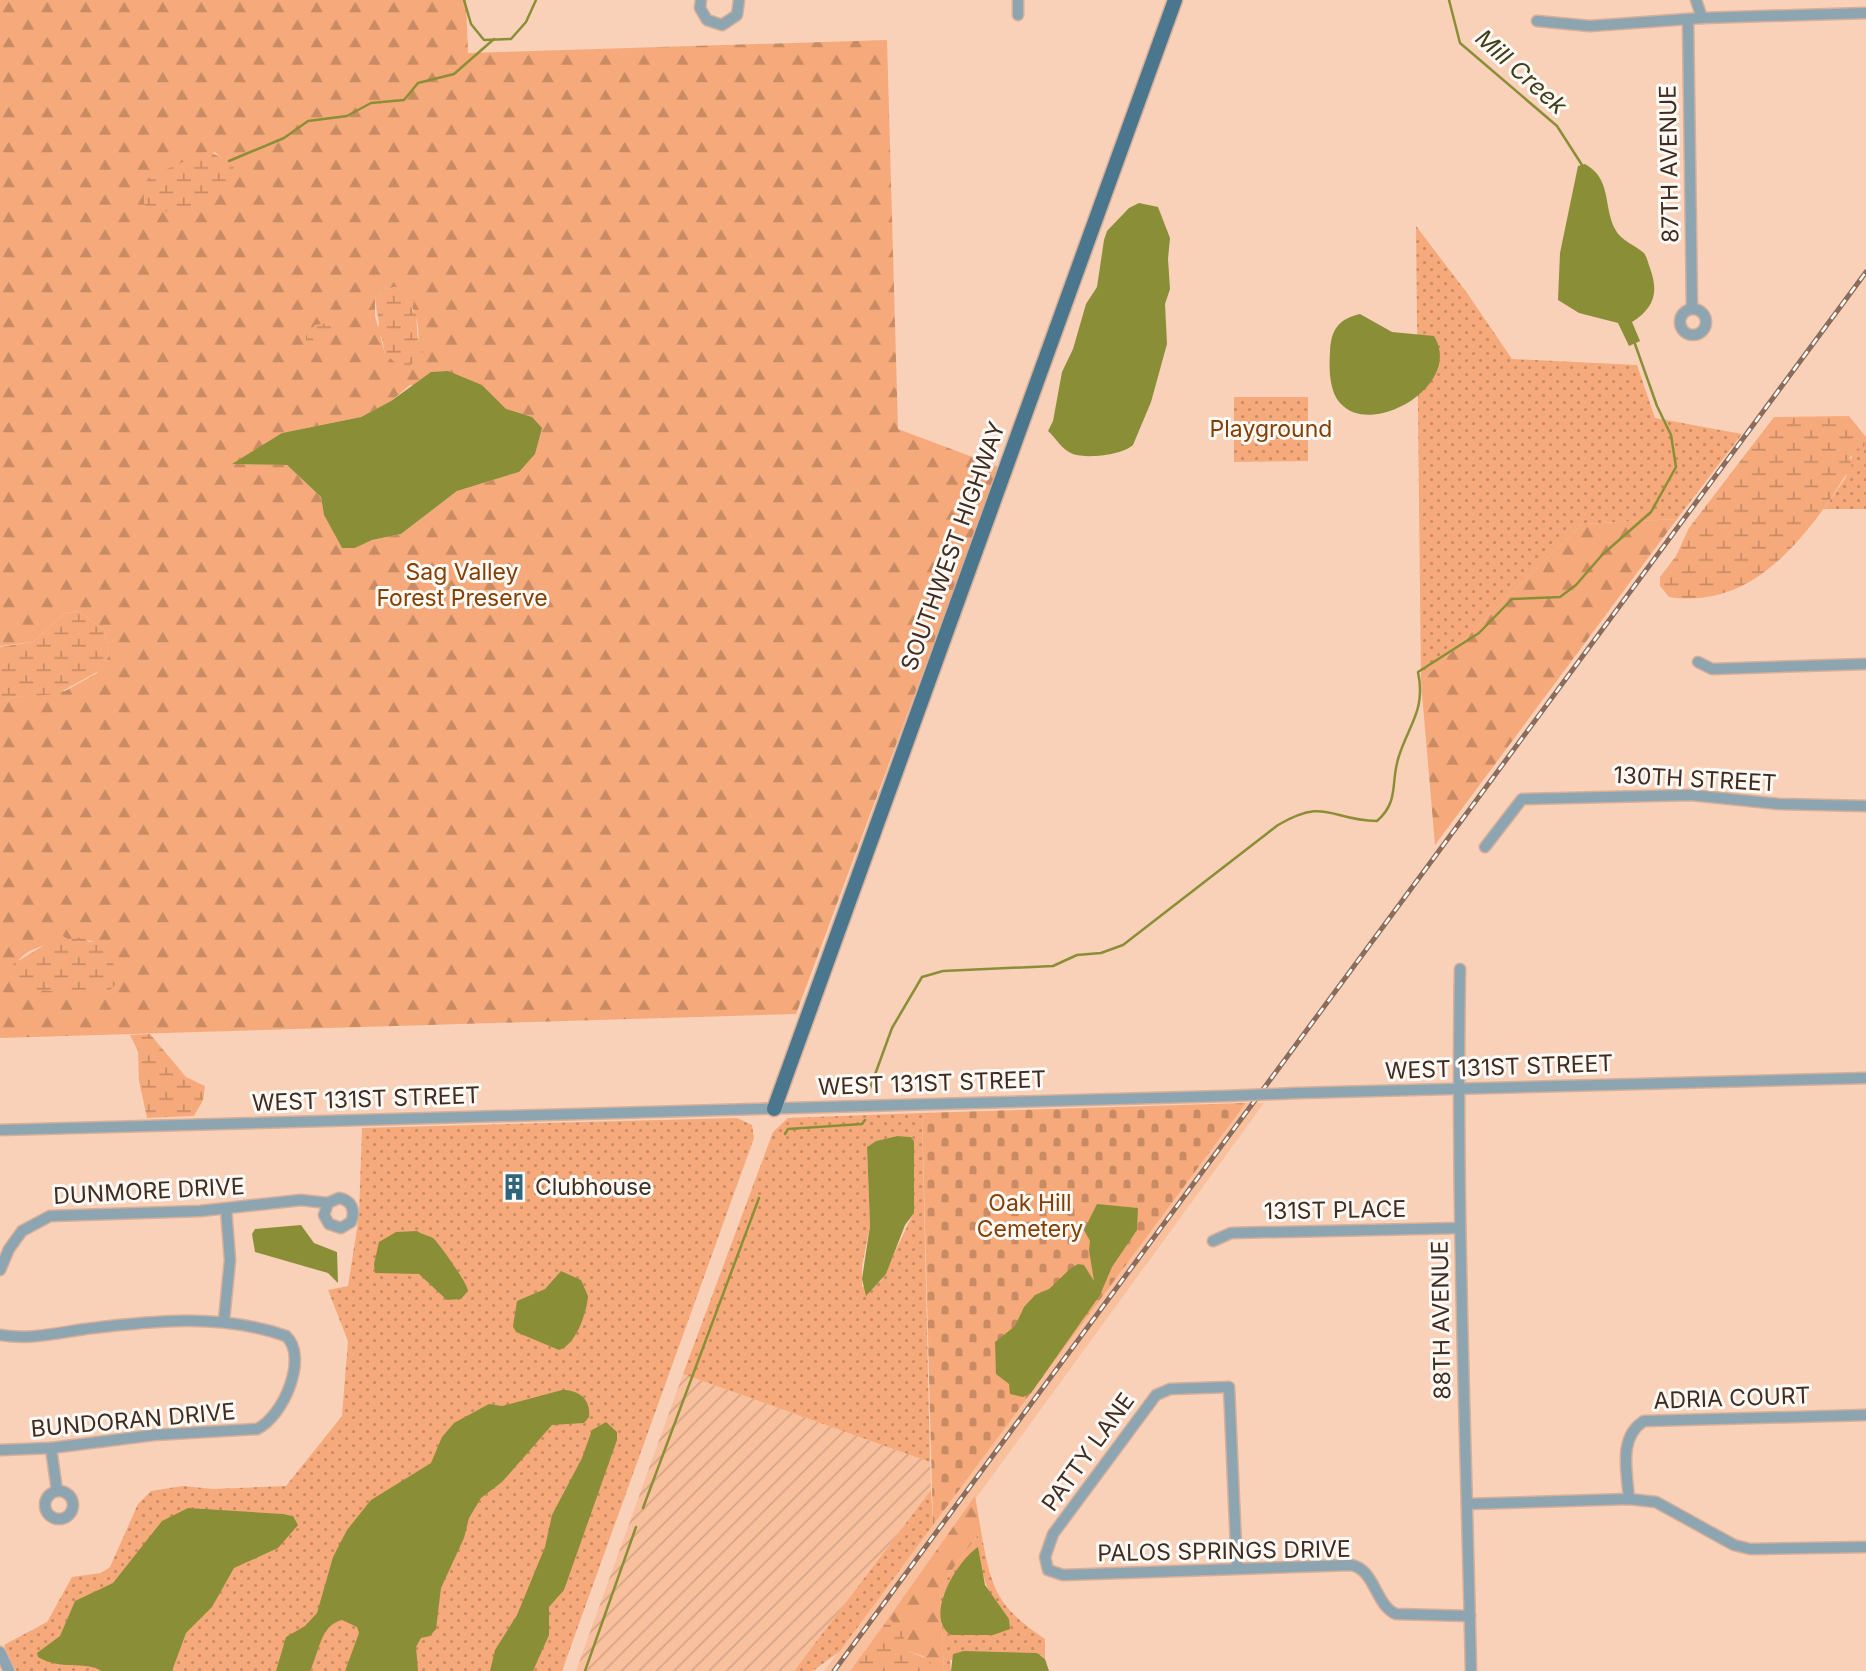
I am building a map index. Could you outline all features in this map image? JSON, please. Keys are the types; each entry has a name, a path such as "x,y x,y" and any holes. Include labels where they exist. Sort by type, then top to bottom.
{"main road":[{"name":"SOUTHWEST HIGHWAY","path":"774,1109 1175,0"}],"street":[{"path":"701,0 700,8 707,20 722,25 737,15 739,0"},
{"path":"1018,0 1018,15"},
{"path":"1696,0 1702,18"},
{"path":"1537,21 1590,26 1702,18 1866,13"},
{"name":"87TH AVENUE","path":"1688,19 1692,309"},
{"path":"1698,662 1712,669 1866,664"},
{"name":"130TH STREET","path":"1485,847 1522,799 1691,795 1779,804 1866,806"},
{"name":"88TH AVENUE","path":"1460,969 1460,1228 1471,1671"},
{"name":"WEST 131ST STREET","path":"0,1130 1866,1078"},
{"name":"DUNMORE DRIVE","path":"0,1270 15,1239 39,1219 62,1215 226,1209 302,1200 328,1203"},
{"path":"0,1335 23,1337 139,1323 225,1321 230,1253 226,1209"},
{"name":"131ST PLACE","path":"1213,1241 1231,1233 1460,1228"},
{"name":"BUNDORAN DRIVE","path":"0,1450 51,1448 154,1435 257,1429 270,1420 287,1397 292,1382 293,1345 286,1336 225,1321"},
{"name":"PATTY LANE","path":"1045,1563 1049,1541 1156,1395 1171,1389 1229,1387 1237,1569"},
{"name":"ADRIA COURT","path":"1629,1499 1626,1442 1631,1429 1644,1421 1866,1415"},
{"path":"51,1448 57,1491"},
{"path":"1467,1504 1629,1499 1656,1502 1734,1545 1750,1549 1866,1547"},
{"name":"PALOS SPRINGS DRIVE","path":"1045,1563 1052,1572 1063,1575 1356,1566 1366,1574 1391,1612 1470,1616"},
{"path":"0,1652 9,1671"}],"shaded area":[{"path":"1585,164 1594,170 1603,185 1615,229 1624,240 1644,253 1653,277 1653,299 1645,311 1632,322 1640,341 1629,346 1618,323 1579,313 1558,300 1560,253 1578,166"},
{"path":"1139,203 1158,207 1170,238 1170,289 1165,304 1167,344 1151,402 1133,445 1104,455 1073,454 1062,447 1048,431 1053,421 1062,372 1073,349 1086,304 1097,287 1107,231 1129,208"},
{"path":"1360,314 1392,332 1434,336 1440,354 1436,372 1426,388 1410,401 1373,415 1355,413 1341,404 1334,393 1331,380 1330,352 1334,332 1341,322"},
{"path":"448,371 482,385 506,409 532,417 542,428 535,454 519,472 457,491 401,534 372,540 355,548 342,548 324,515 321,497 287,465 232,464 282,433 361,417 391,401 431,372"},
{"path":"1246,1103 1264,1103 850,1671 824,1671"},
{"path":"897,1136 911,1137 914,1141 914,1213 905,1225 886,1274 866,1296 862,1279 870,1226 867,1147 876,1141"},
{"path":"1097,1204 1138,1208 1137,1230 1112,1267 1100,1295 1031,1393 1023,1397 1010,1394 1009,1384 996,1374 995,1342 1015,1326 1024,1307 1035,1295 1049,1289 1078,1264 1084,1265 1094,1281 1090,1241 1084,1230"},
{"path":"301,1225 314,1243 337,1252 338,1283 328,1273 255,1252 252,1234 255,1229"},
{"path":"417,1231 433,1238 459,1272 468,1291 461,1299 447,1300 419,1274 375,1273 374,1264 379,1242 396,1232"},
{"path":"561,1271 581,1280 588,1296 583,1319 575,1335 571,1342 559,1350 516,1332 513,1326 517,1301 545,1289"},
{"path":"683,1374 930,1462 931,1490 794,1671 576,1671"},
{"path":"562,1390 583,1397 588,1405 589,1417 584,1423 552,1425 502,1482 481,1498 469,1518 464,1538 441,1588 436,1629 430,1636 421,1638 416,1647 418,1671 345,1671 359,1633 357,1627 342,1620 335,1623 325,1634 310,1671 276,1671 286,1637 305,1626 317,1613 333,1557 347,1530 371,1500 431,1463 442,1437 454,1423 489,1404 502,1406"},
{"path":"606,1422 617,1432 617,1440 564,1590 549,1607 549,1635 533,1671 490,1671 495,1650 517,1615 545,1547 552,1515 582,1458 592,1430"},
{"path":"188,1508 282,1514 293,1516 298,1525 278,1548 234,1568 212,1607 186,1633 172,1671 102,1671 87,1666 55,1664 38,1657 37,1653 60,1636 75,1601 113,1583 162,1521"},
{"path":"978,1547 985,1585 1009,1619 1010,1629 993,1635 951,1635 943,1626 942,1602 953,1576"},
{"path":"964,1651 1037,1653 1045,1659 1049,1671 951,1671 953,1654"}],"green space":[{"name":"Sag Valley Forest Preserve","path":"0,0 466,0 468,53 887,40 898,429 999,467 796,1014 0,1038 0,703 15,697 65,691 97,673 109,656 104,630 78,611 65,613 33,642 0,646","holes":["215,152 233,170 222,192 186,207 194,159","396,287 407,298 417,319 419,335 418,343 385,354 375,316 375,298 385,289","410,385 482,385 506,410 532,417 519,472 457,491 401,534 372,540 355,548 342,548 324,515 321,497 287,465 233,464 282,433 361,417 391,401","68,939 93,941 113,965 15,967 24,955 45,945"]},
{"path":"210,151 234,166 230,185 205,207 186,207 181,212 151,211 144,204 145,186 150,177"},
{"path":"1416,226 1467,293 1512,359 1637,365 1655,418 1742,434 1677,519 1582,524 1421,682"},
{"path":"396,287 414,301 412,310 416,314 418,343 424,354 404,370 385,354 382,338 376,332 379,324 375,298 385,289"},
{"path":"328,323 337,331 330,342 312,350 306,343 306,336 315,325"},
{"name":"Playground","path":"1234,397 1308,397 1308,461 1234,462"},
{"path":"1849,416 1866,437 1866,445 1850,457 1852,468 1795,545 1759,576 1740,587 1718,595 1669,597 1660,586 1660,577 1676,556 1689,528 1774,417"},
{"path":"1866,445 1866,509 1824,509 1846,477 1853,453"},
{"path":"1677,519 1435,845 1421,682 1582,524"},
{"path":"78,611 104,630 109,656 105,661 106,667 57,694 15,697 0,703 0,647 33,642 65,613"},
{"path":"61,935 68,939 83,937 89,942 93,941 110,957 121,980 110,990 94,995 16,988 9,981 8,974 15,967 13,964"},
{"path":"150,1034 186,1077 205,1086 203,1100 194,1116 147,1118 139,1081 138,1051 130,1035"},
{"name":"Oak Hill Cemetery","path":"1246,1103 933,1525 922,1113"},
{"path":"922,1113 930,1462 683,1374 773,1132 788,1118","holes":["896,1136 911,1137 914,1141 914,1212 881,1281 862,1287 862,1266 870,1226 867,1147 876,1141"]},
{"path":"737,1118 752,1125 754,1138 562,1671 16,1671 4,1645 47,1622 72,1577 101,1573 110,1567 138,1504 151,1491 183,1486 213,1489 286,1486 342,1416 348,1341 328,1290 348,1286 359,1216 362,1128"},
{"path":"931,1490 933,1525 840,1651 813,1671 794,1671"},
{"path":"975,1496 981,1531 951,1571 940,1591 944,1671 925,1671 927,1661 923,1656 873,1640"},
{"path":"981,1531 988,1567 998,1594 1016,1616 1045,1639 1045,1659 1041,1655 950,1660 951,1671 944,1671 940,1591 951,1571","holes":["960,1566 981,1569 989,1593 944,1629 943,1596"]},
{"path":"889,1618 903,1632 905,1650 928,1660 937,1671 850,1671"}],"waterway":[{"name":"Mill Creek","path":"464,0 471,24 484,40 511,39 526,22 536,0"},
{"name":"Mill Creek","path":"1449,0 1460,43 1557,126 1582,165"},
{"path":"229,161 284,138 308,121 347,116 371,103 404,100 418,83 454,74 494,39"},
{"path":"869,1091 892,1028 922,977 943,971 1053,966 1077,955 1101,953 1123,945 1278,825 1294,817 1318,811 1377,821 1392,798 1396,765 1418,707 1418,672 1479,633 1512,599 1560,597 1576,585 1602,555 1651,512 1676,467 1671,435 1657,406 1635,344"},
{"path":"785,1134 788,1129 862,1124 865,1120"},
{"path":"643,1508 759,1198"},
{"path":"585,1671 636,1527"}],"railway":[{"path":"834,1671 1866,272"}],"place":[{"name":"Clubhouse","path":"514,1187"}]}
